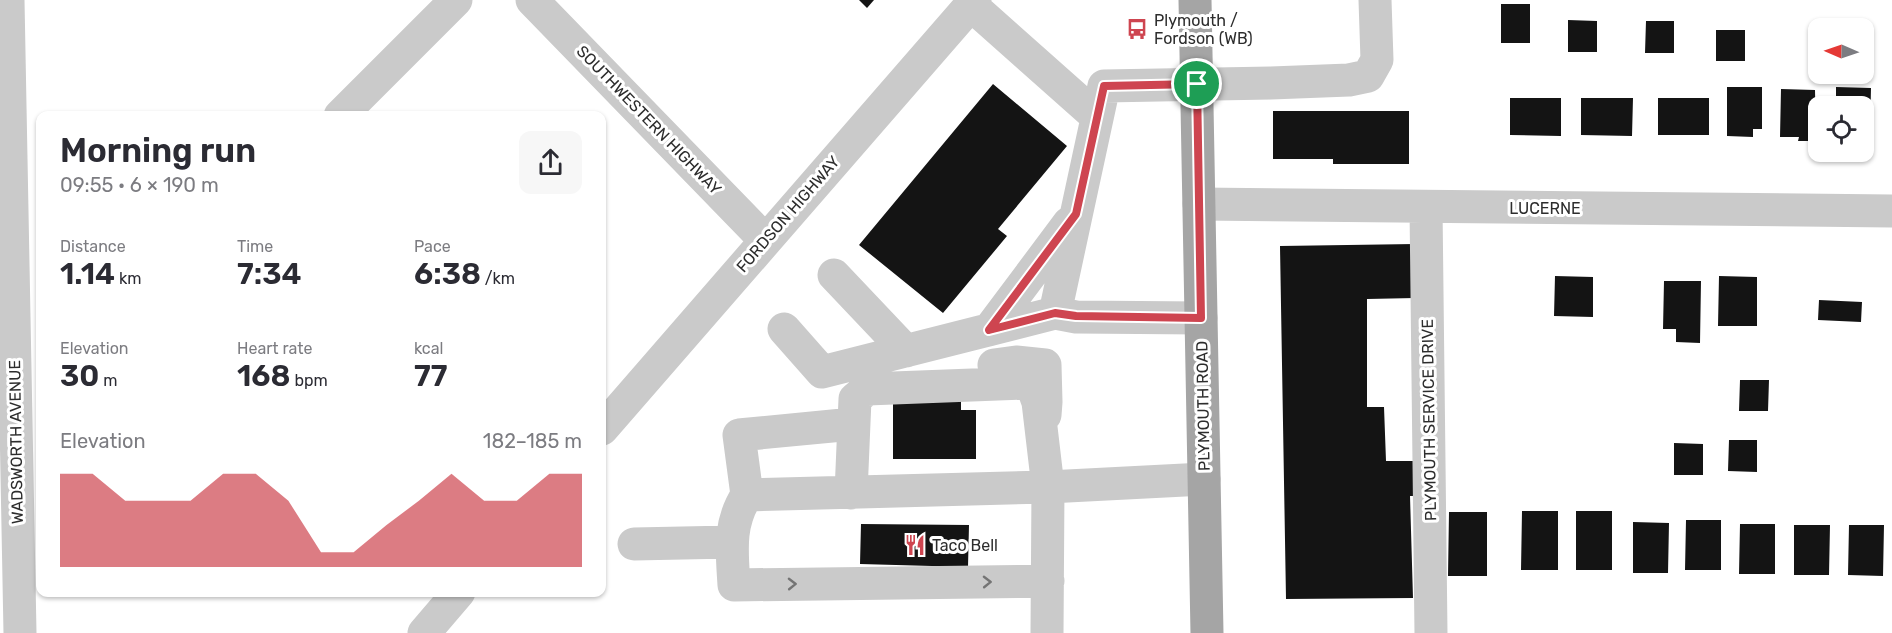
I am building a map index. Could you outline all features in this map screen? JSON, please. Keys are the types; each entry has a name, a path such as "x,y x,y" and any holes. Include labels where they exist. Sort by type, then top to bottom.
{"main road":[{"name":"PLYMOUTH ROAD","path":"1195,0 1207,633"}],"street":[{"name":"WADSWORTH AVENUE","path":"8,0 17,207 20,633"},
{"path":"345,111 456,0"},
{"name":"SOUTHWESTERN HIGHWAY","path":"532,0 765,240"},
{"path":"1055,313 1104,86 1271,83 1349,80 1368,76 1377,60 1375,0"},
{"path":"973,2 1096,116"},
{"name":"FORDSON HIGHWAY","path":"606,424 973,2"},
{"name":"LUCERNE","path":"1199,204 1892,211"},
{"name":"PLYMOUTH SERVICE DRIVE","path":"1426,207 1431,633"},
{"path":"989,330 1076,214"},
{"path":"834,275 906,351"},
{"path":"784,328 822,372 1055,313 1087,317 1201,318"},
{"path":"858,408 847,399 853,386 868,382 1016,362 1045,365 1046,402 1042,437"},
{"path":"1047,633 1048,581 1048,488 1038,402 1034,391 1026,383 858,408 739,435 747,495 737,510 731,542 734,585 1048,581"},
{"path":"851,493 858,408"},
{"path":"747,495 1048,488 1204,479"},
{"path":"634,544 731,542"},
{"path":"424,633 455,597"}],"building":[{"path":"859,0 874,0 867,8"},
{"path":"1501,4 1530,4 1530,43 1501,43"},
{"path":"1568,20 1597,21 1597,52 1568,52"},
{"path":"1646,21 1674,21 1674,53 1645,53"},
{"path":"1716,30 1745,30 1745,61 1716,61"},
{"path":"993,84 1067,146 998,229 1007,236 943,313 859,245"},
{"path":"1727,87 1762,87 1762,129 1753,129 1753,137 1727,136"},
{"path":"1836,87 1871,88 1871,96 1836,96"},
{"path":"1781,89 1815,90 1815,96 1808,96 1808,141 1798,141 1799,137 1780,137"},
{"path":"1510,98 1561,98 1561,136 1510,135"},
{"path":"1581,98 1633,98 1632,136 1581,135"},
{"path":"1658,98 1709,98 1709,135 1658,135"},
{"path":"1273,111 1409,111 1409,164 1333,164 1333,159 1273,159"},
{"path":"1415,244 1415,298 1367,299 1367,407 1384,407 1386,461 1419,461 1420,496 1410,496 1413,598 1286,599 1280,246"},
{"path":"1555,276 1593,277 1593,317 1554,316"},
{"path":"1719,276 1757,277 1757,326 1718,326"},
{"path":"1664,281 1701,281 1700,343 1676,342 1676,329 1663,329"},
{"path":"1819,300 1862,302 1861,322 1818,320"},
{"path":"1740,380 1769,380 1768,411 1739,411"},
{"path":"893,392 961,392 961,410 976,410 976,459 893,459"},
{"path":"1729,440 1757,440 1757,472 1728,471"},
{"path":"1674,443 1703,444 1703,475 1674,475"},
{"path":"1522,511 1558,511 1558,570 1521,570"},
{"path":"1576,511 1612,511 1612,570 1576,570"},
{"path":"1449,512 1487,512 1487,576 1448,576"},
{"path":"1686,520 1721,520 1721,570 1685,570"},
{"path":"1633,522 1669,523 1668,573 1633,573"},
{"path":"861,524 969,525 968,567 860,564"},
{"path":"1740,524 1775,524 1775,574 1739,574"},
{"path":"1794,525 1830,525 1829,575 1794,575"},
{"path":"1849,525 1884,525 1883,576 1848,575"}],"place":[{"name":"Plymouth / Fordson (WB)","path":"1137,29"},
{"name":"Taco Bell","path":"915,545"}],"route":[{"path":"1197,84 1201,318 1076,316 1055,313 989,330 1076,214 1104,86 1197,84"}]}
